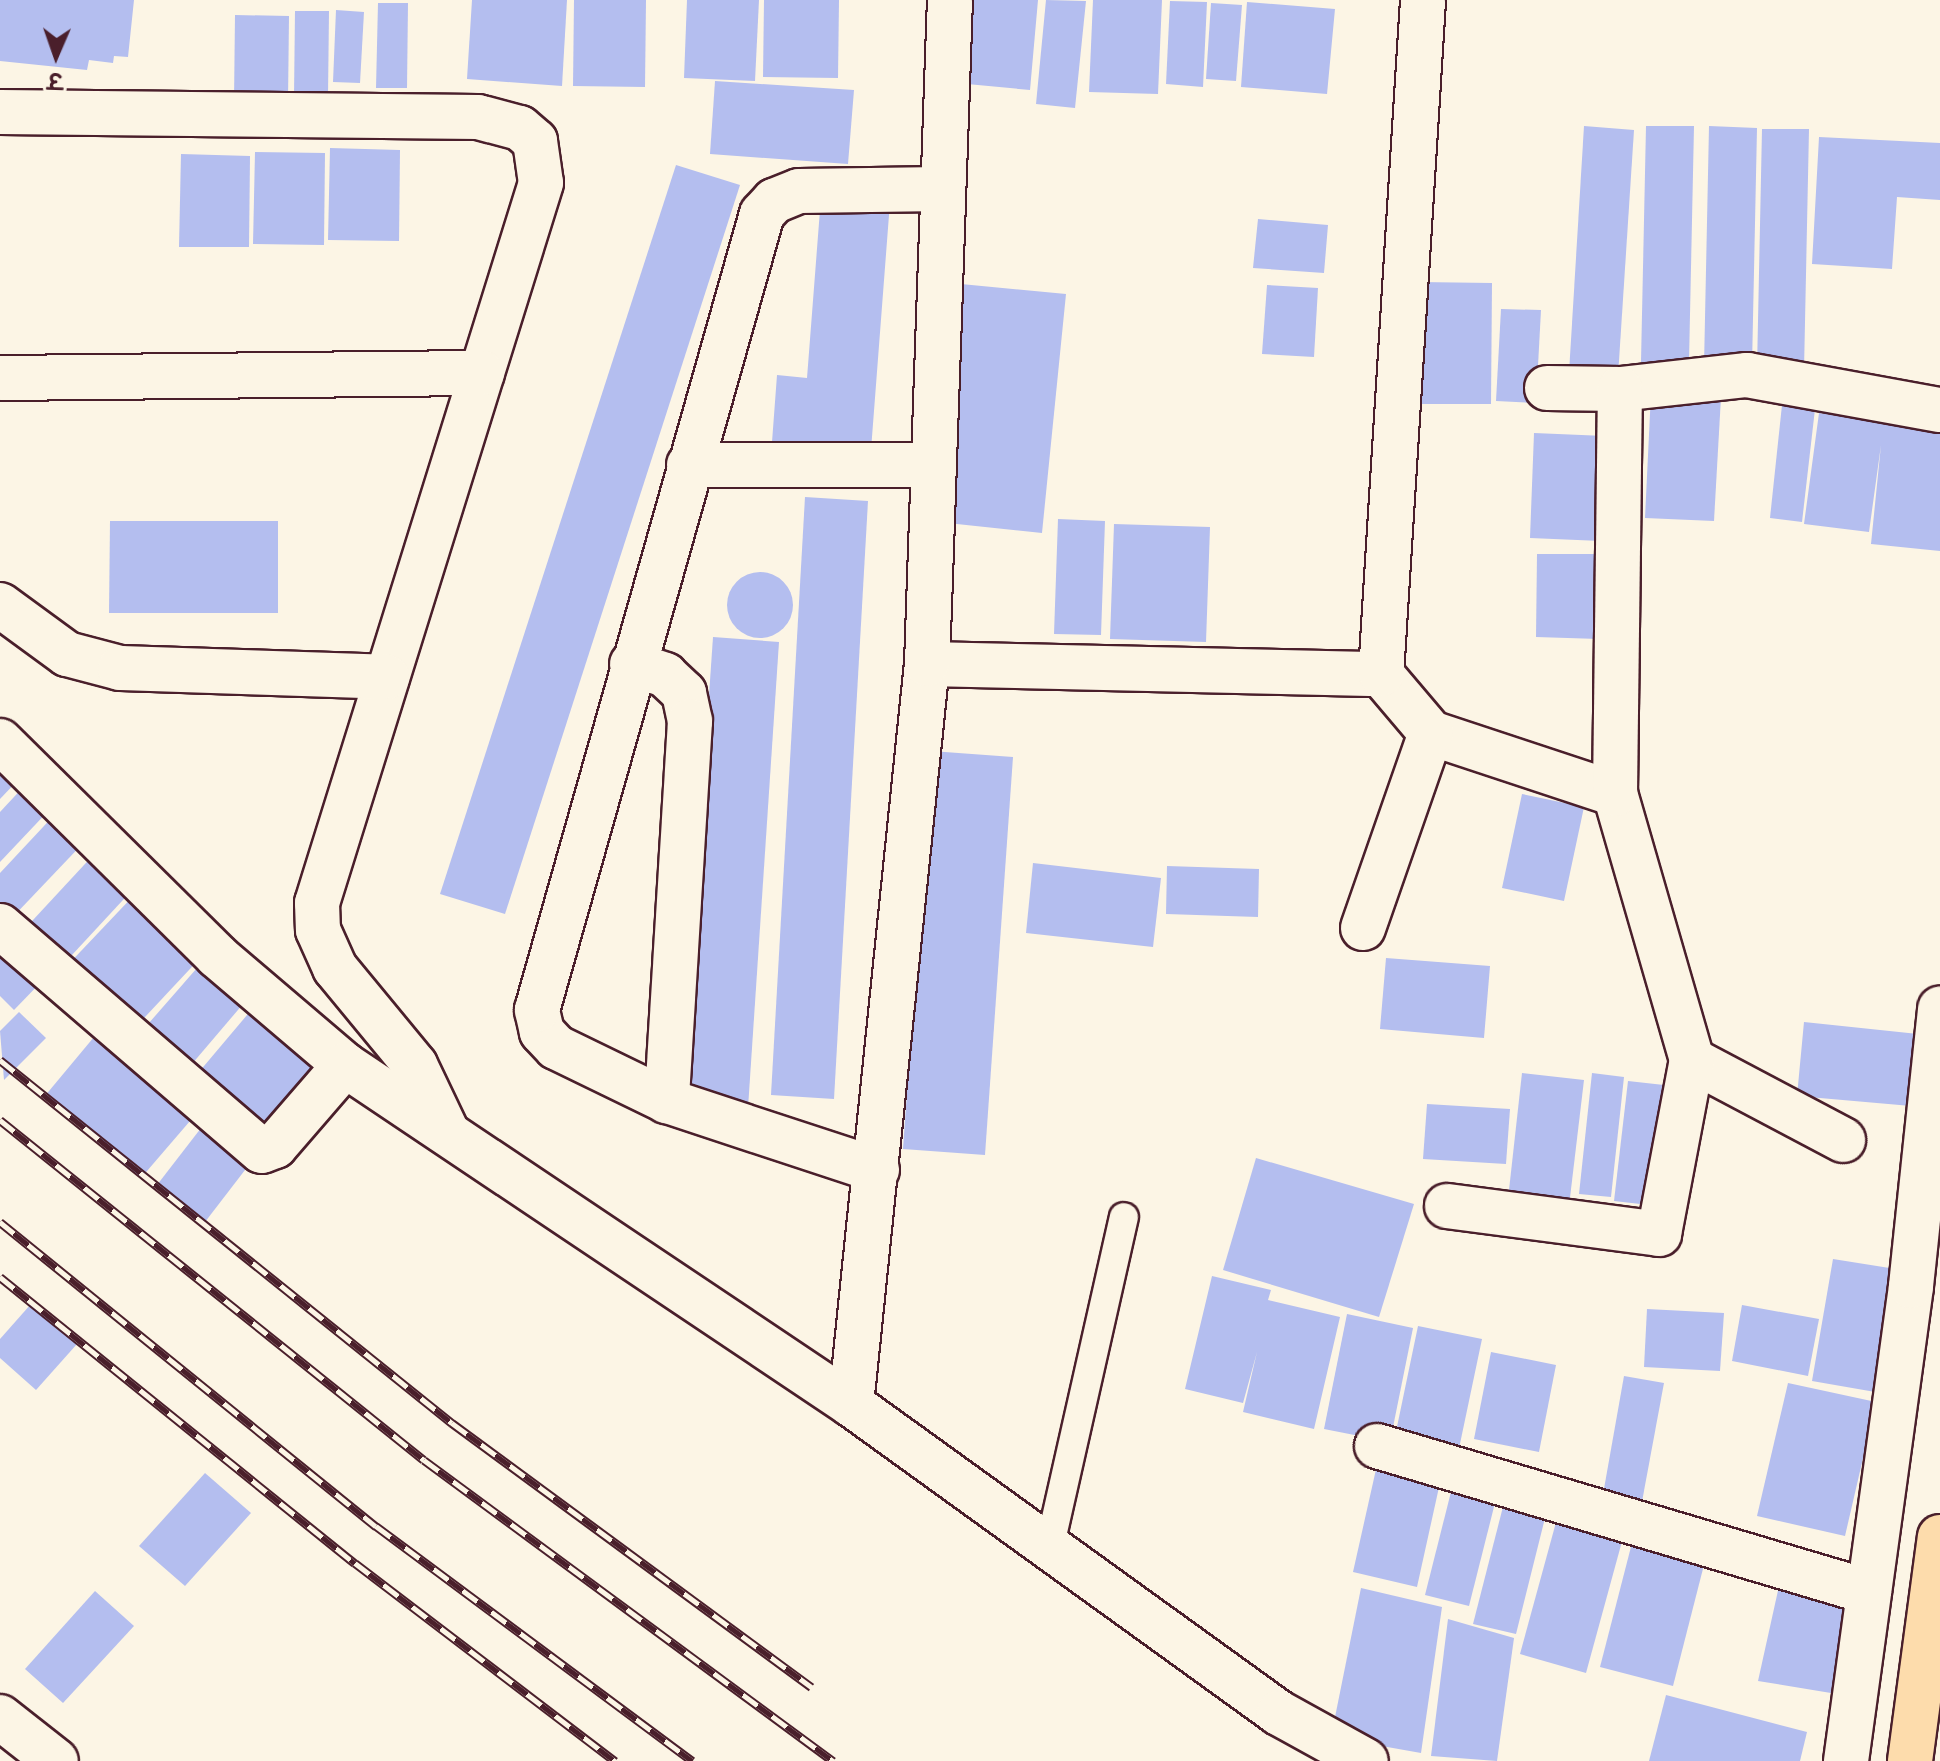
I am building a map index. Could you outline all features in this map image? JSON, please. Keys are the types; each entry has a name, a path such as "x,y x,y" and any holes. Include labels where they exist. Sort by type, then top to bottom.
{"main road":[{"path":"1910,1761 1940,1537"}],"street":[{"path":"851,1404 927,664 950,0"},
{"path":"1423,0 1381,674 1431,733 1615,794"},
{"path":"0,112 478,117 520,128 535,141 541,183 317,903 318,930 335,968 415,1065 446,1130"},
{"path":"877,1170 667,1101 556,1047 542,1032 537,1010 754,232 774,201 799,191 942,189"},
{"path":"0,378 482,373"},
{"path":"1547,388 1620,389 1747,375 1940,410"},
{"path":"1447,1206 1659,1234 1692,1060 1615,794 1620,389"},
{"path":"689,465 934,465"},
{"path":"0,605 67,654 120,668 387,677"},
{"path":"632,664 665,675 684,693 690,721 667,1101"},
{"path":"927,664 1381,674"},
{"path":"1363,928 1431,733"},
{"path":"0,741 217,956 345,1065 851,1404 1279,1713 1366,1761"},
{"path":"0,926 262,1151 275,1146 345,1065"},
{"path":"1846,1761 1911,1286 1940,1009"},
{"path":"1692,1060 1843,1140"},
{"path":"1377,1446 1869,1592"},
{"path":"3,1727 56,1761"}],"lane":[{"path":"1050,1545 1124,1217"}],"building":[{"path":"0,0 134,0 128,57 114,56 113,63 89,60 87,70 0,61"},
{"path":"472,0 567,0 562,86 467,79"},
{"path":"574,0 646,0 645,87 573,86"},
{"path":"687,0 759,0 755,81 684,78"},
{"path":"764,0 839,0 838,78 763,77"},
{"path":"974,0 1038,0 1030,90 967,84"},
{"path":"1046,0 1086,1 1075,108 1036,104"},
{"path":"1093,0 1162,0 1158,94 1089,92"},
{"path":"1170,1 1207,2 1203,87 1166,84"},
{"path":"1247,2 1335,9 1327,94 1241,87"},
{"path":"378,3 408,3 407,88 376,88"},
{"path":"1211,3 1242,5 1236,81 1206,79"},
{"path":"336,10 364,12 360,83 333,82"},
{"path":"295,11 329,11 328,96 294,96"},
{"path":"235,15 289,16 288,101 234,101"},
{"path":"715,81 854,90 848,164 710,154"},
{"path":"1584,126 1634,130 1618,376 1569,373"},
{"path":"1646,126 1694,126 1689,362 1641,362"},
{"path":"1709,126 1757,128 1752,366 1704,366"},
{"path":"1762,129 1809,129 1804,370 1757,369"},
{"path":"1819,137 1940,143 1940,200 1897,197 1892,269 1812,264"},
{"path":"330,148 400,150 399,241 328,240"},
{"path":"255,152 325,153 324,245 253,244"},
{"path":"181,154 250,156 249,247 179,247"},
{"path":"676,165 740,185 505,914 440,894"},
{"path":"821,197 890,202 871,450 772,442 777,375 807,378"},
{"path":"1258,219 1328,225 1324,273 1253,268"},
{"path":"1419,282 1492,283 1491,404 1418,404"},
{"path":"961,284 1066,294 1042,533 938,522"},
{"path":"1267,285 1318,288 1314,357 1262,354"},
{"path":"1501,309 1541,310 1536,403 1496,401"},
{"path":"1651,393 1721,397 1714,521 1645,518"},
{"path":"1782,405 1815,409 1802,522 1770,518"},
{"path":"1819,413 1940,431 1940,551 1871,544 1881,445 1869,532 1804,524"},
{"path":"1534,433 1605,436 1601,541 1530,538"},
{"path":"805,497 868,501 834,1099 771,1095"},
{"path":"1058,519 1105,521 1101,635 1054,634"},
{"path":"110,521 278,521 278,613 109,613"},
{"path":"1114,524 1210,527 1206,642 1110,639"},
{"path":"1537,554 1601,554 1599,639 1536,637"},
{"path":"760,572 783,582 793,605 783,628 760,638 737,628 727,605 737,582"},
{"path":"713,637 779,642 748,1108 681,1104"},
{"path":"931,751 1013,757 985,1155 903,1149"},
{"path":"0,761 19,779 0,799"},
{"path":"27,783 52,807 0,862 0,812"},
{"path":"1522,794 1584,807 1564,901 1502,888"},
{"path":"58,811 88,838 9,921 0,913 0,873"},
{"path":"97,851 135,887 59,969 20,934"},
{"path":"1033,863 1161,878 1153,947 1026,933"},
{"path":"1167,866 1259,869 1258,917 1166,914"},
{"path":"137,892 204,954 130,1033 63,970"},
{"path":"0,936 44,979 14,1010 0,996"},
{"path":"1386,958 1490,966 1484,1038 1380,1029"},
{"path":"204,960 249,997 180,1078 135,1039"},
{"path":"258,1002 329,1062 258,1145 188,1085"},
{"path":"19,1012 46,1038 4,1080 0,1031"},
{"path":"1804,1022 1918,1034 1911,1106 1797,1096"},
{"path":"104,1025 202,1107 141,1178 44,1097"},
{"path":"1522,1073 1584,1080 1569,1206 1508,1199"},
{"path":"1592,1073 1624,1077 1611,1197 1579,1194"},
{"path":"1628,1081 1664,1085 1649,1205 1614,1201"},
{"path":"1427,1104 1510,1109 1506,1164 1423,1159"},
{"path":"208,1119 255,1157 205,1222 157,1185"},
{"path":"1256,1158 1414,1204 1379,1317 1223,1270"},
{"path":"1833,1259 1902,1270 1881,1393 1812,1381"},
{"path":"1212,1276 1271,1290 1268,1300 1340,1317 1314,1429 1243,1412 1257,1352 1243,1403 1185,1389"},
{"path":"31,1304 77,1344 36,1390 0,1358 0,1339"},
{"path":"1742,1305 1819,1319 1808,1376 1732,1361"},
{"path":"1647,1309 1724,1313 1720,1371 1644,1367"},
{"path":"1347,1314 1413,1328 1390,1442 1324,1429"},
{"path":"1418,1326 1482,1339 1457,1458 1393,1446"},
{"path":"1491,1352 1556,1365 1539,1452 1474,1439"},
{"path":"1624,1376 1664,1383 1641,1507 1602,1500"},
{"path":"1788,1383 1876,1402 1845,1536 1757,1516"},
{"path":"1379,1456 1443,1469 1417,1587 1353,1572"},
{"path":"205,1473 251,1513 185,1586 139,1546"},
{"path":"1454,1480 1498,1491 1469,1606 1425,1595"},
{"path":"1506,1495 1548,1506 1516,1634 1473,1624"},
{"path":"1558,1515 1624,1534 1586,1673 1520,1654"},
{"path":"1633,1539 1706,1557 1673,1686 1600,1667"},
{"path":"1781,1577 1850,1596 1843,1695 1758,1681"},
{"path":"1361,1588 1442,1607 1421,1753 1331,1737"},
{"path":"95,1591 134,1626 63,1703 25,1669"},
{"path":"1448,1619 1514,1638 1497,1761 1431,1756"},
{"path":"1666,1695 1807,1732 1800,1761 1649,1761"}],"railway":[{"path":"0,1060 452,1423 811,1687"},
{"path":"0,1120 424,1460 833,1761"},
{"path":"0,1222 376,1526 692,1761"},
{"path":"0,1277 355,1563 615,1761"}]}
